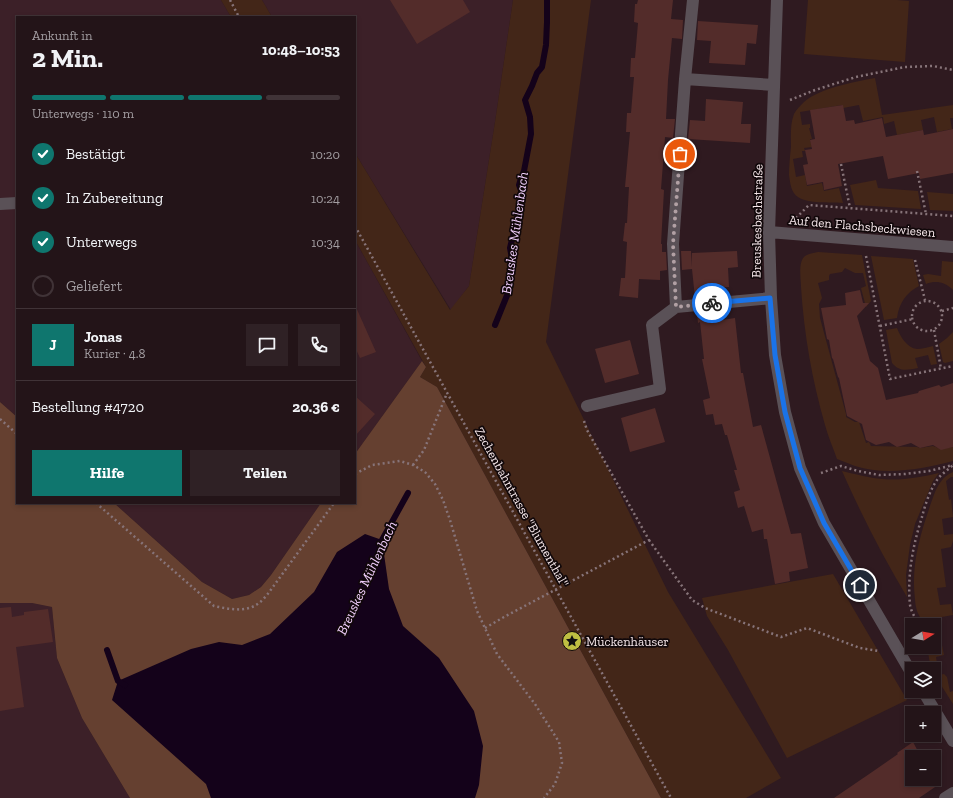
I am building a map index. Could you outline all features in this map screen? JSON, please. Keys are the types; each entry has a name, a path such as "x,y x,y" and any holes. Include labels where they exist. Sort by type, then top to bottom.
{"street":[{"path":"676,307 673,244 685,79 693,0"},
{"name":"Breuskesbachstraße","path":"777,0 769,232 770,298 775,355 785,412 800,468 824,523 905,663"},
{"path":"685,79 774,85"},
{"path":"0,204 16,203"},
{"name":"Auf den Flachsbeckwiesen","path":"769,232 953,247"},
{"path":"587,406 660,389 652,325 676,307 770,298"},
{"path":"927,698 953,741"},
{"path":"945,798 953,792"}],"path":[{"path":"230,0 238,16"},
{"path":"773,108 815,90 856,77 906,67 933,66 953,70"},
{"path":"841,164 850,208"},
{"path":"917,170 926,214"},
{"path":"787,234 795,219 809,205 953,216"},
{"name":"Zechenbahntrasse \"Blumenthal\"","path":"356,228 671,798"},
{"path":"863,240 890,379 953,366"},
{"path":"911,244 925,300"},
{"path":"925,300 932,301 938,305 942,311 942,319 934,330 926,331 919,328 914,323 914,309 918,303 925,300"},
{"path":"942,311 953,308"},
{"path":"880,326 913,319"},
{"path":"934,330 941,369"},
{"path":"413,464 424,450 448,393"},
{"path":"587,406 582,416 587,430 649,540 692,600 705,608 781,638 807,628 860,648 878,651 896,648"},
{"path":"0,419 16,433"},
{"path":"356,473 372,465 400,461 413,464 425,472 435,484 443,500 450,520 477,611 497,654 535,704 559,742 562,763 556,784 544,798"},
{"path":"805,479 841,466 879,475 906,474 953,465"},
{"path":"916,618 910,607 909,579 912,552 926,503 937,479 953,465"},
{"path":"97,504 214,606 244,610 259,603 270,591 333,504"},
{"path":"485,628 649,540"}],"shaded area":[{"path":"0,0 221,0 230,16 16,16 16,416 0,402"},
{"path":"221,0 262,0 271,16 230,16"},
{"path":"262,0 513,0 469,286 451,310 356,155 356,16 271,16"},
{"path":"513,0 591,0 546,342 668,592 781,778 746,798 661,798 437,387 420,377 426,367 356,242 356,155 450,310 469,286"},
{"path":"808,0 909,1 905,62 804,54"},
{"path":"875,78 882,115 953,105 953,118 950,118 952,129 937,132 934,117 921,120 923,130 897,135 894,121 884,124 883,117 863,121 859,105 843,108 842,105 800,112 802,125 810,124 809,128 812,139 810,139 812,147 804,148 805,151 802,151 803,157 793,159 796,177 805,175 807,186 822,183 824,191 839,188 843,203 813,202 798,197 792,190 789,175 791,126 795,112 811,97 828,89"},
{"path":"876,180 878,188 918,191 921,209 855,205 850,185"},
{"path":"927,192 953,194 953,211 930,210"},
{"path":"356,242 422,361 356,453"},
{"path":"818,252 862,255 871,301 866,307 861,288 866,286 863,273 855,273 845,268 842,272 830,274 829,280 818,283 822,298 819,304 820,318 846,417 855,422 859,422 866,443 869,442 871,446 920,448 933,446 941,449 953,447 953,461 917,469 879,471 855,466 837,459 826,429 816,391 806,339 802,305 800,276 801,263 805,256"},
{"path":"871,256 913,259 919,286 910,292 901,303 897,318 884,320"},
{"path":"942,261 953,262 953,290 940,282 926,284 923,275 928,274 941,276"},
{"path":"897,328 904,341 913,348 919,349 933,346 937,364 931,365 928,355 915,358 918,368 904,370 895,366 892,363 886,330"},
{"path":"953,332 953,361 945,363 943,362 939,344"},
{"path":"422,361 426,367 420,377 437,387 661,798 130,798 82,718 57,658 52,607 32,603 0,603 0,402 16,416 16,504 115,504 202,582 232,599 249,595 261,587 320,504 356,504 356,453"},
{"path":"842,471 872,478 889,479 911,478 939,473 933,481 915,524 910,545 906,575 907,597 873,535"},
{"path":"953,472 953,477 946,481 949,500 951,499 953,517 942,519 944,535 953,534 953,541 951,547 941,549 946,587 937,588 940,605 951,604 953,615 936,618 920,618 915,602 914,587 917,553 922,531 935,493 940,483"},
{"path":"115,504 320,504 271,575 261,587 249,595 232,599 202,582"},
{"path":"833,574 907,700 787,758 728,650 707,616 702,598"},
{"path":"0,603 32,603 52,607 57,658 82,718 130,798 0,798"},
{"path":"941,640 944,655 936,657 937,662 930,662 928,654 941,654"},
{"path":"944,674 947,677 950,692 953,691 953,704 941,685 941,675"}],"water":[{"path":"365,534 382,540 389,589 403,626 439,658 474,711 483,746 479,785 475,798 211,798 206,784 112,700 118,681 191,649 219,642 242,645 270,634 314,592 337,552"}],"building":[{"path":"390,0 463,0 470,12 417,44"},
{"path":"638,0 673,0 671,19 683,20 682,39 672,38 666,119 675,119 673,138 665,137 661,189 664,190 661,244 662,252 666,252 667,270 660,271 660,280 639,279 638,298 619,296 621,278 625,278 627,242 623,241 625,223 627,223 629,187 625,187 630,132 626,132 627,113 631,113 634,77 630,77 631,58 635,58 638,23 634,22 635,4 637,4"},
{"path":"698,21 758,25 756,44 747,43 745,65 709,63 711,41 697,40"},
{"path":"706,99 743,102 741,124 751,124 750,143 688,139 690,120 705,121"},
{"path":"843,105 846,121 854,120 855,124 882,118 886,137 923,130 924,135 953,129 953,173 920,179 919,173 888,179 883,156 838,164 842,186 824,190 823,182 807,185 803,165 808,164 805,150 812,149 810,140 815,139 810,110"},
{"path":"681,251 691,251 692,267 692,253 737,251 738,267 728,268 729,287 712,288 713,296 695,298 692,269 682,270"},
{"path":"860,290 863,303 869,303 857,316 870,361 878,368 886,400 918,393 919,391 939,385 941,387 953,383 953,447 941,450 933,445 920,448 911,443 897,447 889,442 876,445 866,440 862,424 847,416 839,378 832,358 829,340 827,339 821,308 846,305 845,293"},
{"path":"356,307 376,352 360,358 356,349"},
{"path":"715,311 716,321 735,318 741,373 743,373 753,427 761,425 791,534 801,533 808,568 789,572 790,581 775,584 767,539 764,539 763,529 752,532 744,506 738,508 734,492 740,490 734,470 737,470 727,435 725,435 722,424 715,425 713,414 706,415 703,400 710,398 702,359 704,359 700,322 698,323 697,313"},
{"path":"630,340 639,374 605,383 595,349"},
{"path":"356,397 375,414 356,435"},
{"path":"655,408 665,442 630,452 621,418"},
{"path":"11,607 12,617 24,615 24,612 48,609 53,642 16,647 24,707 0,711 0,608"},
{"path":"913,742 917,750 905,750 905,786 937,786 919,798 834,798 898,754 897,753"}],"waterway":[{"name":"Breuskes Mühlenbach","path":"495,325 508,293 513,264 510,248 515,227 519,219 522,193 519,185 524,171 531,134 530,117 525,100 537,73 542,67 546,45 547,0"},
{"name":"Breuskes Mühlenbach","path":"379,546 408,493"},
{"name":"Breuskes Mühlenbach","path":"107,650 118,681 125,685"}],"way so far":[{"path":"680,154 673,244 676,307 712,303"}],"place":[{"name":"Mückenhäuser","path":"572,641"}],"route":[{"path":"712,303 770,298 775,355 785,412 800,468 824,523 860,585"}]}
